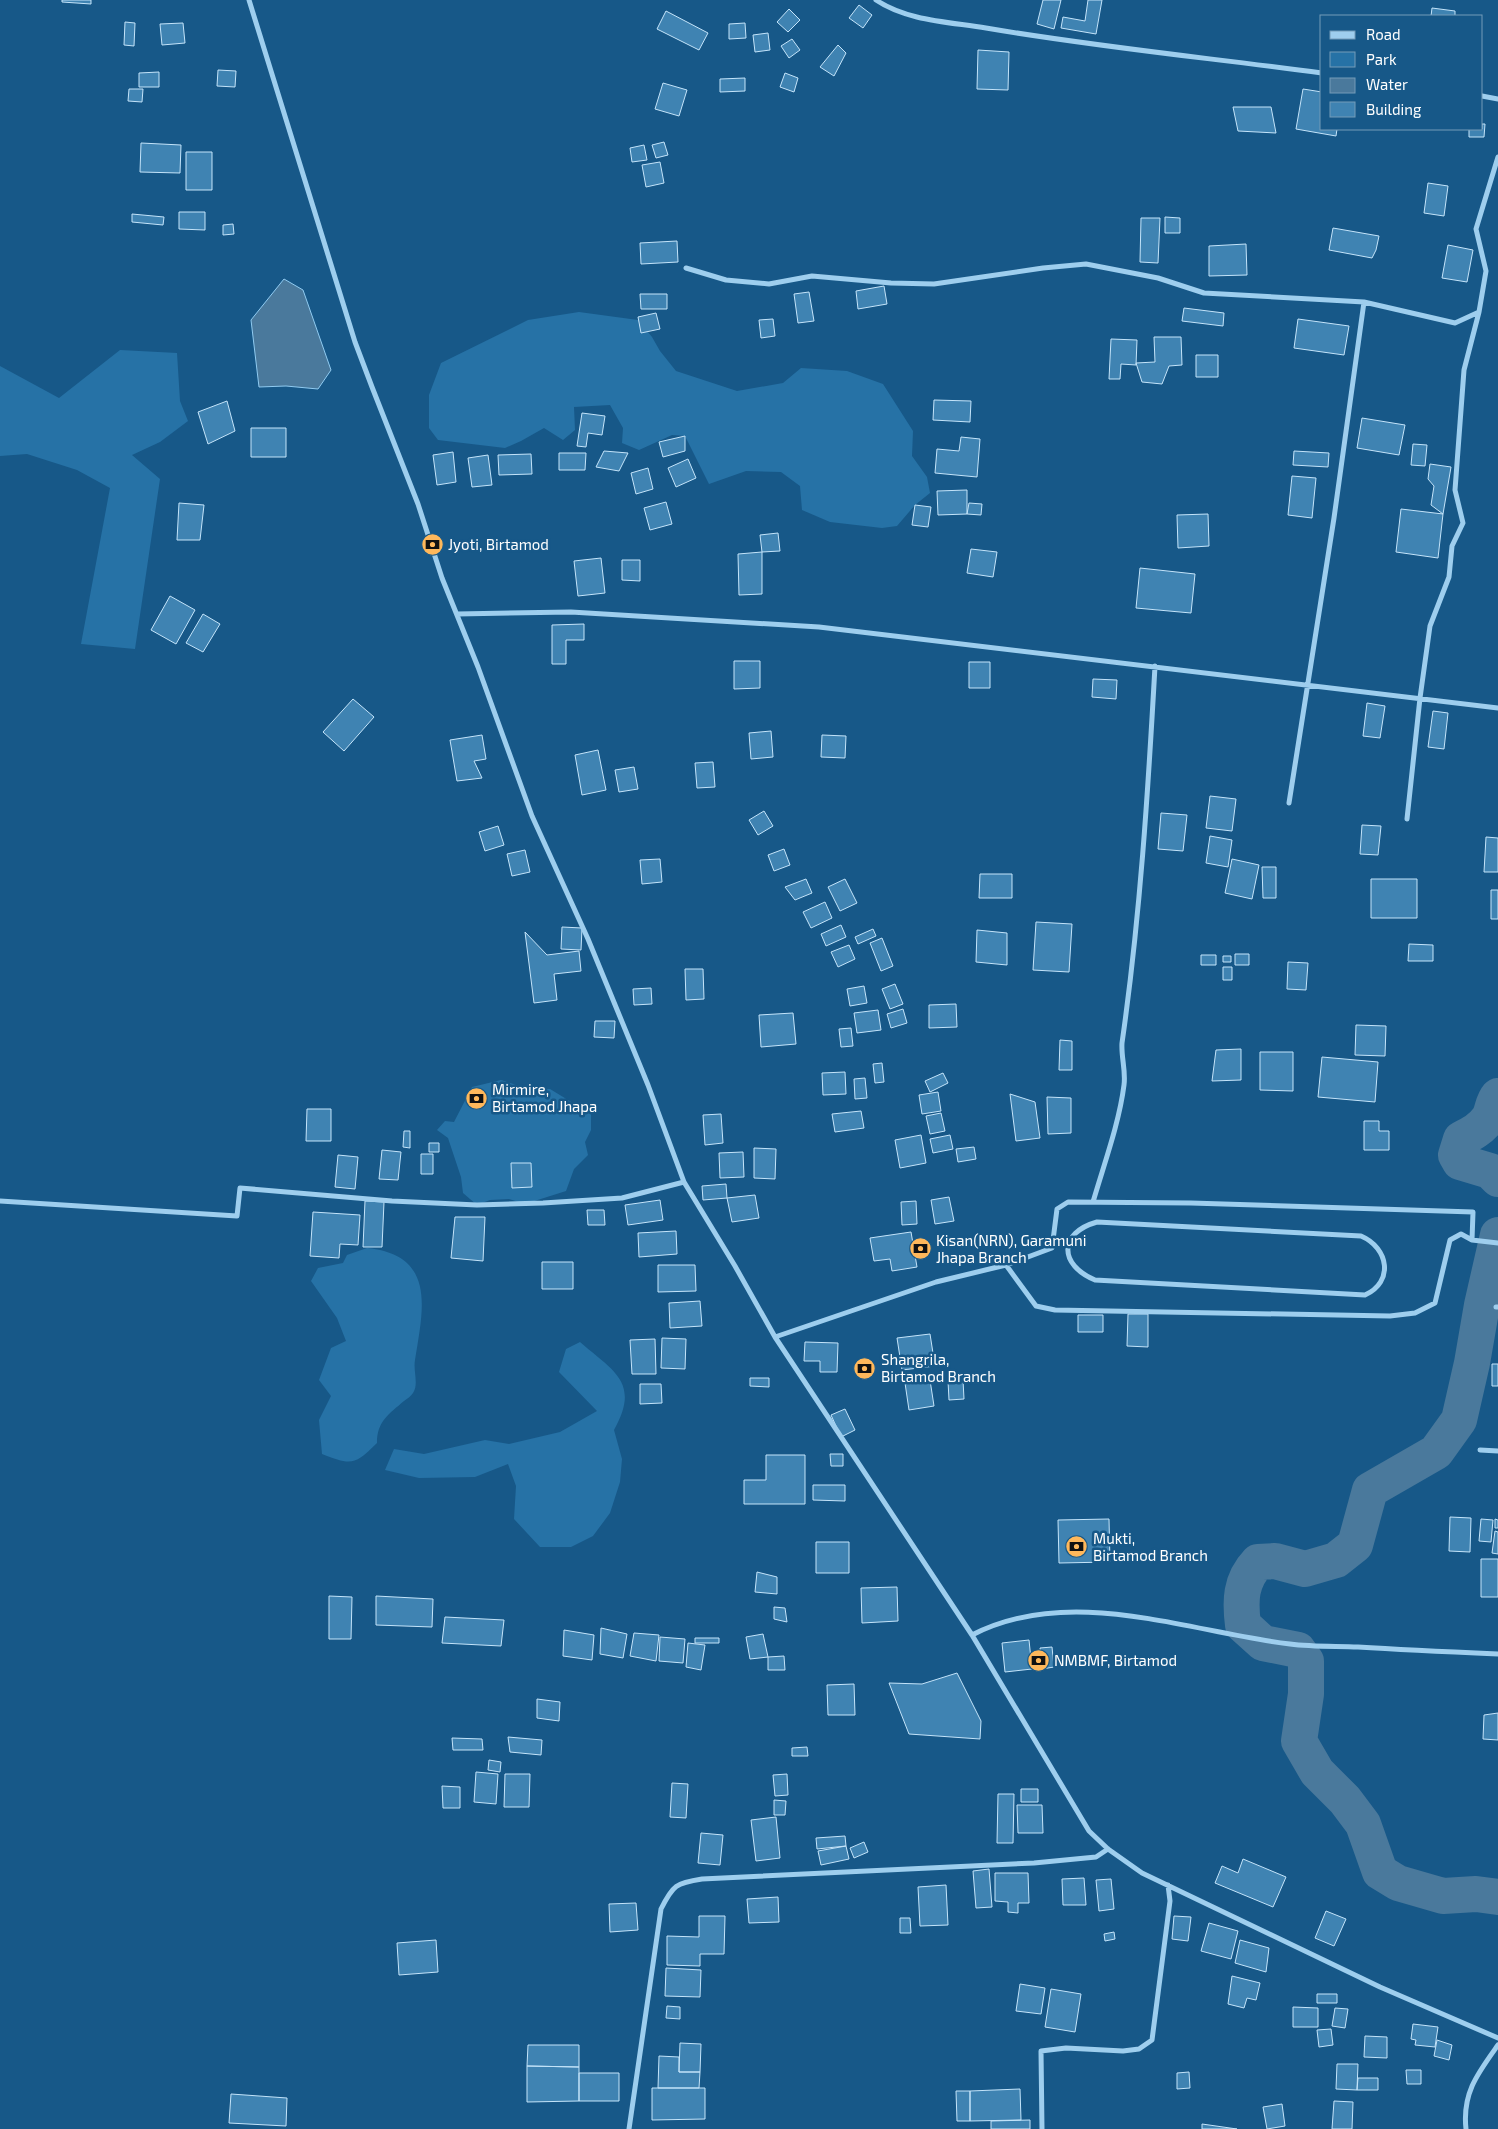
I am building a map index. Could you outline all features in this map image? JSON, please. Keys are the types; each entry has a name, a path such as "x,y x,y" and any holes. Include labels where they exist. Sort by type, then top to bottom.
{"street":[{"path":"249,0 355,342 418,504 442,578 532,816 588,939 648,1085 684,1182 775,1337 972,1635 1089,1831 1108,1849 1142,1873 1380,1987 1498,2038"},
{"path":"876,0 889,8 916,16 1002,31 1320,73"},
{"path":"1483,96 1498,99"},
{"path":"1407,819 1430,626 1449,576 1452,546 1463,523 1454,490 1464,370 1479,312 1486,271 1476,229 1498,157"},
{"path":"686,268 726,280 769,284 812,276 891,283 934,284 1043,268 1086,264 1158,278 1204,293 1364,302 1454,323 1479,312"},
{"path":"1289,803 1364,302"},
{"path":"457,614 571,612 818,627 1498,708"},
{"path":"1093,1202 1125,1084 1122,1046 1129,1006 1139,911 1155,666"},
{"path":"0,1201 237,1216 240,1188 392,1201 476,1205 622,1198 684,1182"},
{"path":"775,1337 936,1282 1006,1265 1052,1248 1057,1209 1068,1202 1473,1212 1472,1240"},
{"path":"1097,1222 1361,1236 1376,1246 1384,1263 1381,1283 1374,1291 1365,1295 1095,1280 1080,1272 1070,1260 1068,1254 1070,1238 1077,1230 1097,1222"},
{"path":"1006,1265 1036,1306 1055,1310 1390,1316 1415,1313 1435,1303 1450,1240 1461,1234 1472,1240 1498,1243"},
{"path":"1480,1450 1498,1451"},
{"path":"972,1635 990,1626 1034,1615 1072,1612 1147,1617 1248,1638 1292,1644 1498,1654"},
{"path":"629,2129 661,1909 669,1893 682,1882 702,1879 1034,1863 1096,1857 1108,1849"},
{"path":"1042,2129 1041,2052 1066,2048 1123,2052 1139,2049 1152,2040 1170,1901 1168,1885"},
{"path":"1466,2129 1465,2115 1469,2091 1477,2075 1498,2045"}],"green space":[{"path":"579,312 638,320 676,371 737,391 783,383 801,368 847,371 883,384 913,431 912,456 927,477 930,493 915,505 897,526 882,528 830,522 802,510 800,486 781,472 746,471 709,484 685,436 672,435 639,450 622,443 623,428 610,405 574,407 575,430 563,440 544,428 505,448 438,440 429,428 429,395 441,363 528,320"},
{"path":"120,350 177,353 180,401 188,421 160,442 132,455 160,479 135,649 81,644 110,488 77,470 27,454 0,456 0,366 59,398"},
{"path":"501,1080 525,1088 550,1089 591,1114 591,1130 585,1142 588,1155 574,1169 566,1191 525,1204 509,1199 490,1200 477,1205 463,1193 461,1177 448,1138 437,1130 445,1121 454,1122 472,1087"},
{"path":"367,1248 389,1253 405,1261 415,1273 420,1288 422,1304 415,1364 416,1386 413,1393 389,1414 382,1423 377,1443 363,1456 352,1461 346,1461 322,1454 319,1420 331,1396 319,1380 331,1348 346,1341 337,1318 311,1281 318,1268 343,1263 347,1255"},
{"path":"580,1342 603,1361 619,1379 624,1389 625,1400 622,1414 614,1430 622,1459 620,1482 610,1513 593,1536 571,1547 540,1547 514,1519 516,1486 508,1464 475,1477 419,1478 385,1470 394,1449 424,1454 485,1440 509,1444 560,1432 597,1411 559,1372 566,1349"}],"water":[{"path":"284,279 303,290 331,370 318,389 286,386 259,387 251,320"}],"building":[{"path":"62,0 91,0 91,4 62,2"},
{"path":"1043,0 1061,0 1054,29 1037,24"},
{"path":"1088,0 1102,0 1096,34 1061,28 1063,17 1085,21"},
{"path":"859,5 872,15 863,28 849,18"},
{"path":"1432,8 1455,11 1455,15 1431,15"},
{"path":"789,9 800,20 788,32 777,22"},
{"path":"666,11 708,33 699,50 657,29"},
{"path":"125,22 135,23 134,46 124,45"},
{"path":"183,23 185,43 162,45 160,24"},
{"path":"745,23 746,38 729,39 729,24"},
{"path":"768,33 770,50 755,52 753,35"},
{"path":"792,39 800,50 789,58 781,46"},
{"path":"838,45 846,53 834,76 820,67"},
{"path":"978,50 1009,52 1008,90 977,89"},
{"path":"218,70 236,71 235,87 217,86"},
{"path":"159,72 159,87 139,87 139,73"},
{"path":"785,73 798,78 794,92 780,87"},
{"path":"745,78 745,91 720,92 720,79"},
{"path":"663,83 687,90 679,116 655,109"},
{"path":"129,89 143,89 142,102 128,101"},
{"path":"1303,89 1320,92 1320,130 1337,130 1336,136 1296,129"},
{"path":"1233,107 1271,107 1276,133 1238,131"},
{"path":"1483,124 1485,124 1484,137 1469,137 1469,130 1483,130"},
{"path":"664,142 668,155 656,158 652,145"},
{"path":"141,143 181,145 180,173 140,172"},
{"path":"644,145 647,160 632,162 630,148"},
{"path":"186,152 212,152 212,190 186,190"},
{"path":"660,162 664,183 646,187 642,165"},
{"path":"1428,183 1448,186 1444,216 1424,213"},
{"path":"179,212 205,212 205,230 179,229"},
{"path":"132,214 164,217 163,225 132,222"},
{"path":"1165,217 1180,218 1180,233 1165,233"},
{"path":"1141,218 1160,218 1158,263 1140,262"},
{"path":"233,224 234,234 223,235 223,225"},
{"path":"1333,228 1379,236 1372,258 1329,250"},
{"path":"677,241 678,262 641,264 640,243"},
{"path":"1246,244 1247,275 1209,276 1209,246"},
{"path":"1448,245 1473,250 1467,282 1442,278"},
{"path":"884,286 887,304 858,309 856,291"},
{"path":"809,292 814,321 798,323 794,294"},
{"path":"640,294 667,294 667,309 641,309"},
{"path":"1184,308 1224,313 1223,326 1182,321"},
{"path":"656,313 660,329 641,333 638,317"},
{"path":"773,319 775,336 761,338 759,320"},
{"path":"1298,319 1349,326 1344,355 1294,348"},
{"path":"1154,337 1181,337 1182,365 1169,366 1162,384 1142,382 1136,363 1155,362"},
{"path":"1111,339 1137,340 1136,365 1121,364 1120,379 1109,379"},
{"path":"1196,355 1218,355 1218,377 1196,377"},
{"path":"934,400 971,401 970,422 933,420"},
{"path":"227,401 235,431 208,444 198,412"},
{"path":"582,413 605,416 602,435 588,433 586,447 577,446"},
{"path":"1362,418 1405,425 1399,455 1357,448"},
{"path":"251,428 286,428 286,457 251,457"},
{"path":"685,436 685,451 663,457 659,442"},
{"path":"961,437 980,439 977,477 935,473 937,449 959,451"},
{"path":"1413,444 1427,445 1425,466 1411,465"},
{"path":"604,451 628,453 619,471 596,467"},
{"path":"1294,451 1329,453 1328,467 1293,465"},
{"path":"453,452 456,482 437,485 433,455"},
{"path":"559,453 586,453 585,470 559,470"},
{"path":"531,454 532,474 499,475 498,455"},
{"path":"488,455 492,485 472,487 468,458"},
{"path":"688,459 696,478 676,487 668,468"},
{"path":"1430,464 1451,467 1443,514 1431,505 1434,486 1428,479"},
{"path":"648,468 653,489 636,494 631,473"},
{"path":"1292,476 1316,478 1312,518 1288,515"},
{"path":"967,490 967,514 938,515 937,491"},
{"path":"666,502 672,524 650,530 644,508"},
{"path":"179,503 204,505 200,540 177,540"},
{"path":"969,503 982,504 981,515 967,514"},
{"path":"915,505 931,507 928,527 912,525"},
{"path":"1401,509 1443,514 1438,558 1396,552"},
{"path":"1208,514 1209,546 1178,548 1177,515"},
{"path":"778,533 780,551 762,552 760,535"},
{"path":"971,549 997,552 993,577 967,573"},
{"path":"762,552 762,594 739,595 738,554"},
{"path":"601,558 605,593 578,596 574,561"},
{"path":"622,560 640,560 640,581 622,580"},
{"path":"1140,568 1195,574 1191,613 1136,608"},
{"path":"170,596 195,610 176,644 151,630"},
{"path":"203,614 220,624 203,652 186,643"},
{"path":"584,624 584,640 566,640 566,664 552,664 552,625"},
{"path":"734,661 760,661 760,688 734,689"},
{"path":"969,662 990,662 990,688 969,688"},
{"path":"1093,679 1117,680 1116,699 1092,697"},
{"path":"353,699 374,717 344,751 323,732"},
{"path":"1367,703 1385,706 1380,738 1363,736"},
{"path":"1433,711 1448,713 1444,749 1428,747"},
{"path":"771,731 773,757 751,759 749,733"},
{"path":"482,735 486,759 474,761 482,778 457,781 450,740"},
{"path":"822,735 846,736 845,758 821,757"},
{"path":"598,750 606,790 582,795 575,755"},
{"path":"713,762 715,787 697,788 695,763"},
{"path":"634,767 638,789 619,792 615,770"},
{"path":"1210,796 1236,799 1232,831 1206,828"},
{"path":"764,811 773,826 758,835 749,820"},
{"path":"1161,813 1187,815 1183,851 1158,849"},
{"path":"1362,825 1381,826 1378,855 1360,854"},
{"path":"498,826 504,845 485,851 479,832"},
{"path":"1210,836 1232,840 1228,867 1206,863"},
{"path":"1486,837 1498,838 1498,872 1484,872"},
{"path":"784,849 790,865 774,871 768,855"},
{"path":"525,850 530,872 512,876 507,854"},
{"path":"660,859 662,882 642,884 640,860"},
{"path":"1232,859 1259,865 1252,899 1225,893"},
{"path":"1262,867 1276,867 1276,898 1263,898"},
{"path":"980,874 1012,874 1012,898 979,898"},
{"path":"806,879 812,893 795,900 785,887"},
{"path":"845,879 857,903 840,911 828,887"},
{"path":"1371,879 1417,879 1417,918 1371,918"},
{"path":"1491,890 1498,890 1498,919 1491,919"},
{"path":"825,902 832,918 811,928 803,912"},
{"path":"1036,922 1072,924 1069,972 1033,970"},
{"path":"841,925 846,937 826,946 821,934"},
{"path":"562,927 582,928 581,950 561,949"},
{"path":"873,929 876,936 858,944 855,937"},
{"path":"977,930 1007,933 1007,965 976,962"},
{"path":"525,932 547,955 579,951 581,971 554,974 557,1000 534,1003"},
{"path":"882,938 893,966 881,971 870,943"},
{"path":"1409,944 1433,945 1433,961 1408,961"},
{"path":"849,945 855,959 838,967 831,952"},
{"path":"1235,954 1249,954 1249,965 1235,965"},
{"path":"1201,955 1216,955 1216,965 1201,965"},
{"path":"1223,956 1231,956 1231,962 1223,962"},
{"path":"1288,962 1308,963 1306,990 1287,989"},
{"path":"1223,967 1232,967 1232,980 1223,980"},
{"path":"685,969 703,969 704,999 686,1000"},
{"path":"895,984 903,1004 890,1009 882,989"},
{"path":"864,986 867,1003 850,1006 847,989"},
{"path":"651,988 652,1004 634,1005 633,989"},
{"path":"956,1004 957,1027 929,1028 929,1005"},
{"path":"903,1009 907,1023 891,1028 887,1014"},
{"path":"878,1010 881,1030 857,1033 854,1013"},
{"path":"793,1013 796,1044 761,1047 759,1015"},
{"path":"595,1021 615,1021 614,1038 594,1037"},
{"path":"1356,1025 1386,1026 1385,1056 1355,1055"},
{"path":"851,1028 853,1046 841,1047 839,1029"},
{"path":"1060,1040 1072,1041 1072,1070 1059,1070"},
{"path":"1241,1049 1241,1080 1212,1081 1216,1050"},
{"path":"1260,1052 1293,1052 1293,1091 1260,1090"},
{"path":"1322,1057 1378,1062 1375,1102 1318,1097"},
{"path":"882,1063 884,1082 875,1083 873,1064"},
{"path":"845,1072 846,1094 823,1095 822,1073"},
{"path":"943,1073 948,1083 930,1092 925,1081"},
{"path":"865,1078 867,1098 855,1099 854,1079"},
{"path":"938,1092 941,1111 922,1114 919,1095"},
{"path":"1010,1094 1035,1102 1040,1138 1016,1141"},
{"path":"1047,1097 1071,1098 1071,1133 1048,1134"},
{"path":"307,1109 331,1109 331,1141 306,1141"},
{"path":"861,1111 864,1128 835,1132 832,1114"},
{"path":"941,1113 945,1131 930,1134 926,1116"},
{"path":"721,1114 723,1143 705,1145 703,1115"},
{"path":"1364,1121 1379,1121 1379,1131 1389,1131 1389,1150 1364,1150"},
{"path":"404,1131 410,1131 410,1148 403,1147"},
{"path":"921,1135 926,1163 900,1168 895,1140"},
{"path":"950,1135 953,1149 933,1153 930,1139"},
{"path":"429,1143 439,1143 439,1152 429,1152"},
{"path":"974,1147 976,1159 958,1162 956,1149"},
{"path":"754,1148 776,1149 775,1179 754,1178"},
{"path":"382,1150 401,1152 398,1180 379,1179"},
{"path":"743,1152 744,1177 720,1178 719,1153"},
{"path":"421,1154 433,1154 433,1174 421,1174"},
{"path":"338,1155 358,1157 355,1189 335,1187"},
{"path":"511,1163 531,1163 532,1187 512,1188"},
{"path":"726,1184 727,1198 703,1200 702,1186"},
{"path":"755,1195 759,1218 732,1222 727,1198"},
{"path":"949,1197 954,1221 935,1224 931,1200"},
{"path":"660,1200 663,1220 628,1225 625,1205"},
{"path":"365,1201 384,1202 382,1247 363,1247"},
{"path":"916,1201 917,1224 902,1225 901,1202"},
{"path":"587,1210 604,1210 605,1225 588,1225"},
{"path":"313,1212 360,1215 358,1245 340,1244 339,1258 310,1256"},
{"path":"455,1217 485,1217 483,1261 451,1258"},
{"path":"676,1231 677,1254 639,1257 638,1233"},
{"path":"911,1232 917,1267 892,1271 890,1259 874,1261 870,1238"},
{"path":"542,1262 573,1262 573,1289 542,1289"},
{"path":"658,1265 695,1265 696,1291 658,1292"},
{"path":"700,1301 702,1326 670,1328 669,1303"},
{"path":"1128,1314 1148,1314 1148,1347 1127,1346"},
{"path":"1078,1315 1103,1315 1103,1332 1078,1332"},
{"path":"930,1334 935,1366 902,1370 897,1338"},
{"path":"662,1338 686,1339 685,1369 661,1368"},
{"path":"655,1339 656,1374 632,1374 630,1340"},
{"path":"805,1342 838,1343 837,1372 820,1372 820,1361 804,1361"},
{"path":"1492,1364 1498,1364 1498,1386 1492,1386"},
{"path":"750,1378 769,1378 769,1387 750,1386"},
{"path":"930,1380 934,1406 909,1410 905,1383"},
{"path":"963,1380 964,1399 949,1400 948,1381"},
{"path":"640,1384 661,1384 662,1403 640,1404"},
{"path":"845,1409 855,1430 841,1437 831,1415"},
{"path":"830,1454 843,1454 843,1466 831,1466"},
{"path":"766,1455 805,1455 805,1504 744,1504 744,1480 766,1480"},
{"path":"813,1485 845,1485 845,1501 813,1500"},
{"path":"1450,1517 1471,1518 1470,1552 1449,1551"},
{"path":"1109,1519 1110,1562 1059,1563 1058,1520"},
{"path":"1481,1519 1493,1520 1491,1542 1479,1541"},
{"path":"1495,1519 1498,1520 1498,1528 1495,1528"},
{"path":"1495,1531 1498,1532 1498,1554 1492,1553"},
{"path":"816,1542 849,1542 849,1573 816,1573"},
{"path":"1481,1559 1498,1559 1498,1597 1481,1597"},
{"path":"757,1572 777,1577 777,1594 755,1592"},
{"path":"897,1587 898,1621 862,1623 861,1588"},
{"path":"329,1596 352,1597 351,1639 329,1639"},
{"path":"376,1596 433,1599 432,1627 376,1625"},
{"path":"774,1607 785,1608 787,1622 774,1619"},
{"path":"445,1617 504,1620 501,1646 442,1643"},
{"path":"601,1628 627,1634 623,1658 600,1654"},
{"path":"564,1630 594,1635 592,1660 563,1656"},
{"path":"634,1633 659,1635 656,1661 630,1656"},
{"path":"763,1634 768,1657 750,1659 746,1637"},
{"path":"660,1637 685,1639 683,1663 659,1661"},
{"path":"695,1638 719,1638 719,1643 695,1643"},
{"path":"1029,1640 1032,1669 1005,1672 1002,1643"},
{"path":"688,1643 705,1645 701,1670 686,1667"},
{"path":"1052,1647 1054,1667 1042,1669 1040,1648"},
{"path":"784,1656 785,1670 768,1670 768,1657"},
{"path":"957,1673 981,1721 980,1739 909,1734 889,1683 922,1684"},
{"path":"854,1684 855,1715 828,1715 827,1685"},
{"path":"537,1699 560,1702 559,1721 537,1718"},
{"path":"1498,1713 1498,1740 1483,1739 1484,1715"},
{"path":"508,1737 542,1740 541,1755 510,1752"},
{"path":"452,1738 482,1739 483,1750 453,1750"},
{"path":"807,1747 808,1756 792,1756 792,1748"},
{"path":"489,1760 501,1762 500,1772 488,1770"},
{"path":"476,1772 498,1774 496,1804 474,1802"},
{"path":"505,1774 530,1774 529,1807 504,1807"},
{"path":"787,1774 788,1795 775,1796 773,1775"},
{"path":"672,1783 688,1784 686,1818 670,1817"},
{"path":"442,1786 460,1787 460,1808 443,1808"},
{"path":"1021,1789 1038,1789 1038,1802 1021,1802"},
{"path":"998,1794 1014,1794 1013,1843 997,1843"},
{"path":"774,1800 786,1801 785,1815 774,1815"},
{"path":"1017,1805 1042,1805 1043,1833 1018,1833"},
{"path":"776,1817 780,1858 756,1861 751,1820"},
{"path":"701,1833 723,1835 720,1865 698,1863"},
{"path":"845,1836 846,1846 817,1849 816,1838"},
{"path":"864,1842 868,1852 854,1858 850,1848"},
{"path":"846,1846 849,1859 821,1865 818,1851"},
{"path":"1243,1859 1286,1877 1273,1907 1215,1883 1222,1866 1238,1873"},
{"path":"989,1869 992,1907 976,1908 973,1871"},
{"path":"995,1873 1028,1873 1029,1903 1018,1903 1018,1913 1008,1912 1008,1902 995,1901"},
{"path":"1084,1878 1086,1905 1063,1905 1062,1879"},
{"path":"1111,1879 1114,1909 1099,1911 1096,1880"},
{"path":"946,1885 948,1925 920,1926 918,1887"},
{"path":"778,1897 779,1922 749,1923 747,1899"},
{"path":"636,1903 638,1930 610,1932 609,1904"},
{"path":"1326,1911 1346,1919 1334,1946 1315,1938"},
{"path":"699,1916 725,1916 724,1954 700,1954 700,1966 667,1965 667,1936 699,1937"},
{"path":"1174,1916 1191,1917 1188,1941 1172,1939"},
{"path":"900,1918 910,1918 911,1933 900,1933"},
{"path":"1209,1923 1238,1931 1231,1959 1201,1951"},
{"path":"1114,1932 1115,1939 1105,1941 1104,1934"},
{"path":"436,1940 438,1972 399,1975 397,1943"},
{"path":"1240,1940 1269,1948 1266,1972 1235,1963"},
{"path":"666,1968 701,1970 700,1997 665,1996"},
{"path":"1232,1976 1260,1983 1256,2000 1247,1998 1244,2008 1228,2004"},
{"path":"1020,1984 1045,1988 1041,2014 1016,2011"},
{"path":"1051,1989 1081,1994 1075,2032 1045,2027"},
{"path":"1317,1994 1337,1994 1337,2003 1317,2003"},
{"path":"667,2006 680,2007 680,2019 666,2018"},
{"path":"1293,2007 1318,2008 1318,2027 1293,2027"},
{"path":"1335,2008 1348,2009 1345,2028 1332,2026"},
{"path":"1413,2024 1438,2027 1435,2047 1415,2045 1416,2040 1411,2039"},
{"path":"1331,2029 1333,2045 1319,2047 1317,2030"},
{"path":"1365,2036 1387,2037 1387,2058 1364,2057"},
{"path":"1437,2040 1452,2045 1449,2060 1434,2056"},
{"path":"680,2043 701,2044 700,2072 679,2072"},
{"path":"528,2045 579,2045 579,2067 527,2066"},
{"path":"659,2056 679,2057 679,2072 700,2072 699,2088 658,2088"},
{"path":"1337,2064 1358,2064 1357,2090 1336,2089"},
{"path":"527,2066 579,2067 579,2101 527,2102"},
{"path":"1406,2070 1421,2070 1421,2084 1407,2084"},
{"path":"1189,2072 1190,2088 1177,2089 1177,2073"},
{"path":"579,2073 619,2073 619,2101 579,2101"},
{"path":"1358,2078 1378,2078 1378,2090 1357,2090"},
{"path":"652,2088 705,2088 705,2119 652,2120"},
{"path":"1020,2089 1021,2120 970,2121 970,2091"},
{"path":"956,2091 970,2091 970,2121 957,2121"},
{"path":"231,2094 287,2098 286,2126 229,2123"},
{"path":"1334,2101 1353,2102 1352,2129 1332,2129"},
{"path":"1282,2104 1285,2126 1267,2129 1263,2107"},
{"path":"1030,2120 1030,2129 991,2129 991,2121"},
{"path":"1202,2124 1237,2129 1202,2129"}],"waterway":[{"path":"1498,1096 1485,1123 1476,1131 1461,1139 1456,1155 1460,1162 1490,1171 1498,1179"},
{"path":"1498,1235 1459,1420 1436,1452 1370,1490 1355,1545 1336,1560 1305,1569 1275,1561 1258,1562 1248,1576 1242,1600 1243,1625 1263,1643 1298,1650 1306,1661 1306,1694 1299,1741 1317,1772 1345,1800 1363,1824 1380,1872 1398,1883 1443,1896 1476,1894 1498,1897"}],"place":[{"name":"Jyoti, Birtamod","path":"432,544"},
{"name":"Mirmire, Birtamod Jhapa","path":"476,1098"},
{"name":"Kisan(NRN), Garamuni Jhapa Branch","path":"920,1249"},
{"name":"Shangrila, Birtamod Branch","path":"865,1368"},
{"name":"Mukti, Birtamod Branch","path":"1077,1547"},
{"name":"NMBMF, Birtamod","path":"1038,1660"}]}
